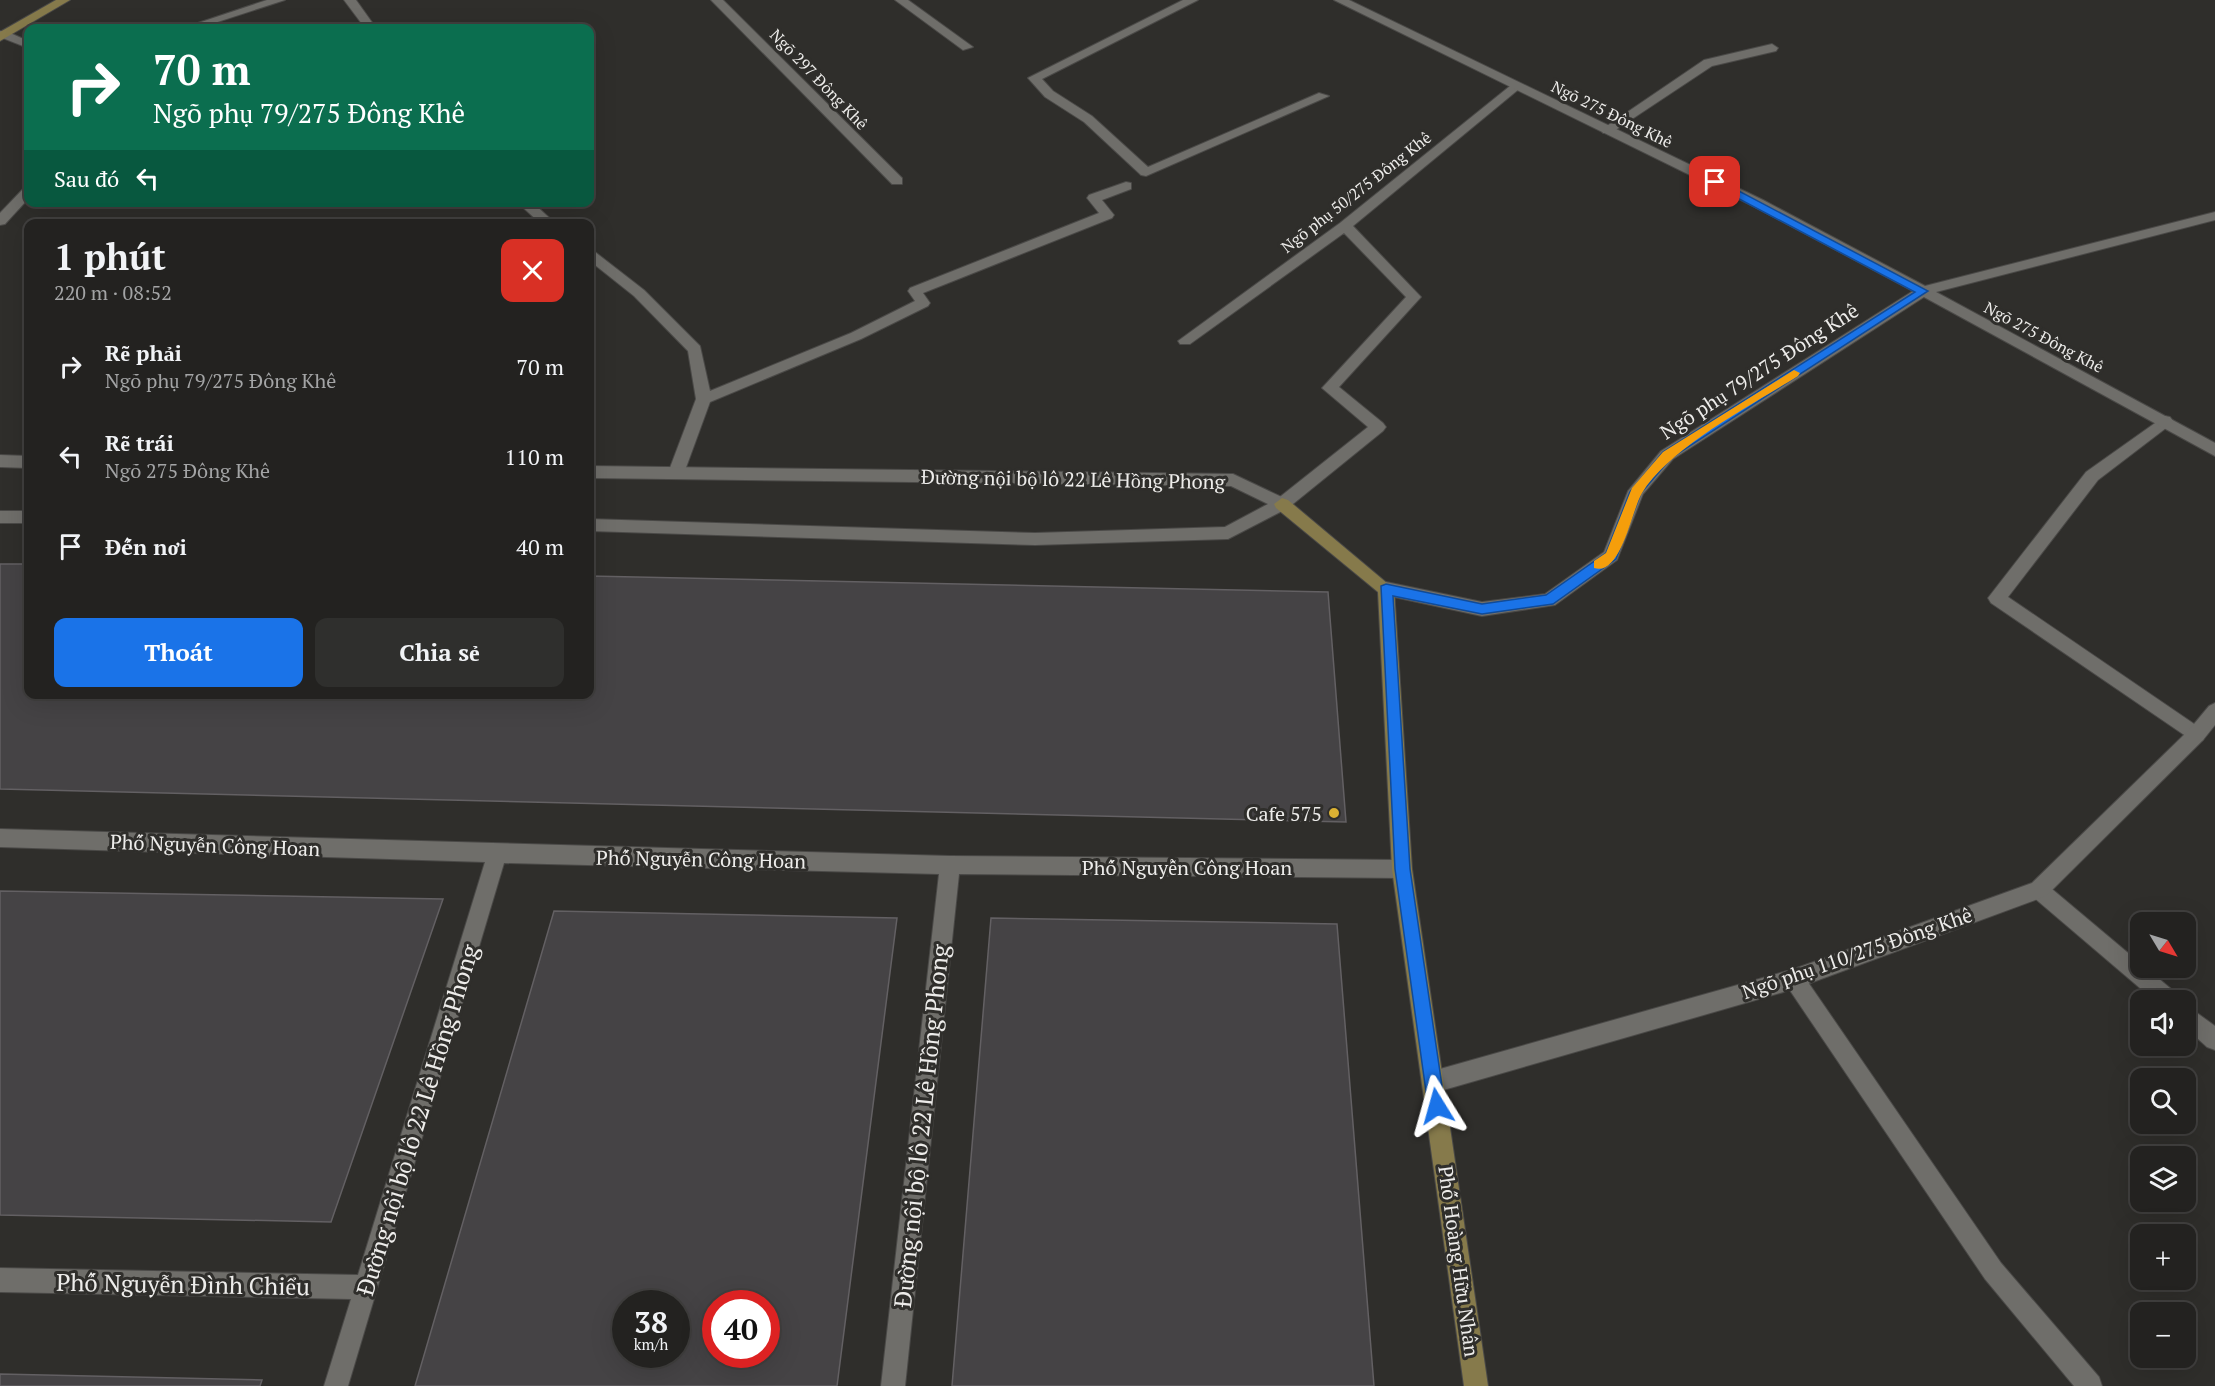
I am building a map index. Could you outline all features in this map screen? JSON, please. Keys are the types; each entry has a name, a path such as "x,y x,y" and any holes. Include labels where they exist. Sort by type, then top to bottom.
{"street":[{"path":"2,35 64,0"},
{"path":"202,24 279,0"},
{"path":"350,0 368,24"},
{"name":"Ngõ 297 Đông Khê","path":"717,0 897,181"},
{"path":"901,0 968,47"},
{"path":"1192,0 1034,78 1048,93 1088,119 1146,172 1323,96"},
{"name":"Ngõ 275 Đông Khê","path":"1340,0 1758,203 2215,450"},
{"path":"2,35 24,43"},
{"path":"1607,130 1708,63 1772,48"},
{"name":"Ngõ phụ 50/275 Đông Khê","path":"1185,341 1345,226 1515,86"},
{"path":"704,399 856,336 923,303 915,291 1107,214 1094,198 1126,186"},
{"path":"0,221 24,196"},
{"path":"529,207 544,219"},
{"name":"Ngõ phụ 79/275 Đông Khê","path":"1386,589 1482,609 1549,600 1611,556 1636,492 1667,455 1923,291 2215,216"},
{"path":"594,525 1057,538 1228,533 1282,504 1378,427 1329,388 1414,297 1345,226"},
{"path":"594,258 639,293 695,349 704,399 676,473"},
{"path":"2165,421 2092,476 1997,598 2196,735"},
{"path":"0,461 24,462"},
{"name":"Đường nội bộ lô 22 Lê Hồng Phong","path":"594,472 1075,480 1233,480 1282,504"},
{"path":"1282,504 1386,589"},
{"path":"0,517 24,518"},
{"name":"Phố Hoàng Hữu Nhân","path":"1386,589 1402,869 1476,1386"},
{"name":"Ngõ phụ 110/275 Đông Khê","path":"1433,1082 1794,979 2039,890 2196,735 2215,711"},
{"name":"Phố Nguyễn Công Hoan","path":"0,837 497,854 950,865 1402,869"},
{"name":"Đường nội bộ lô 22 Lê Hồng Phong","path":"336,1386 497,854"},
{"name":"Đường nội bộ lô 22 Lê Hồng Phong","path":"893,1386 950,865"},
{"path":"2039,890 2157,990"},
{"path":"1794,979 1993,1271 2090,1386"},
{"path":"2196,1024 2215,1040"},
{"name":"Phố Nguyễn Đình Chiểu","path":"0,1280 366,1287"}],"building":[{"path":"0,564 24,564 24,699 594,699 594,576 1328,592 1346,822 0,789"},
{"path":"0,891 443,899 331,1222 0,1215"},
{"path":"554,911 897,918 837,1386 415,1386"},
{"path":"991,918 1337,924 1374,1386 952,1386"},
{"path":"0,1374 262,1380 260,1386 0,1386"}],"slow traffic":[{"path":"1599,565 1611,556 1636,492 1667,455 1794,373"}],"place":[{"name":"Cafe 575","path":"1334,813"}],"route":[{"path":"1437,1106 1402,869 1386,589 1482,609 1549,600 1611,556 1636,492 1667,455 1923,291 1715,182"}]}
